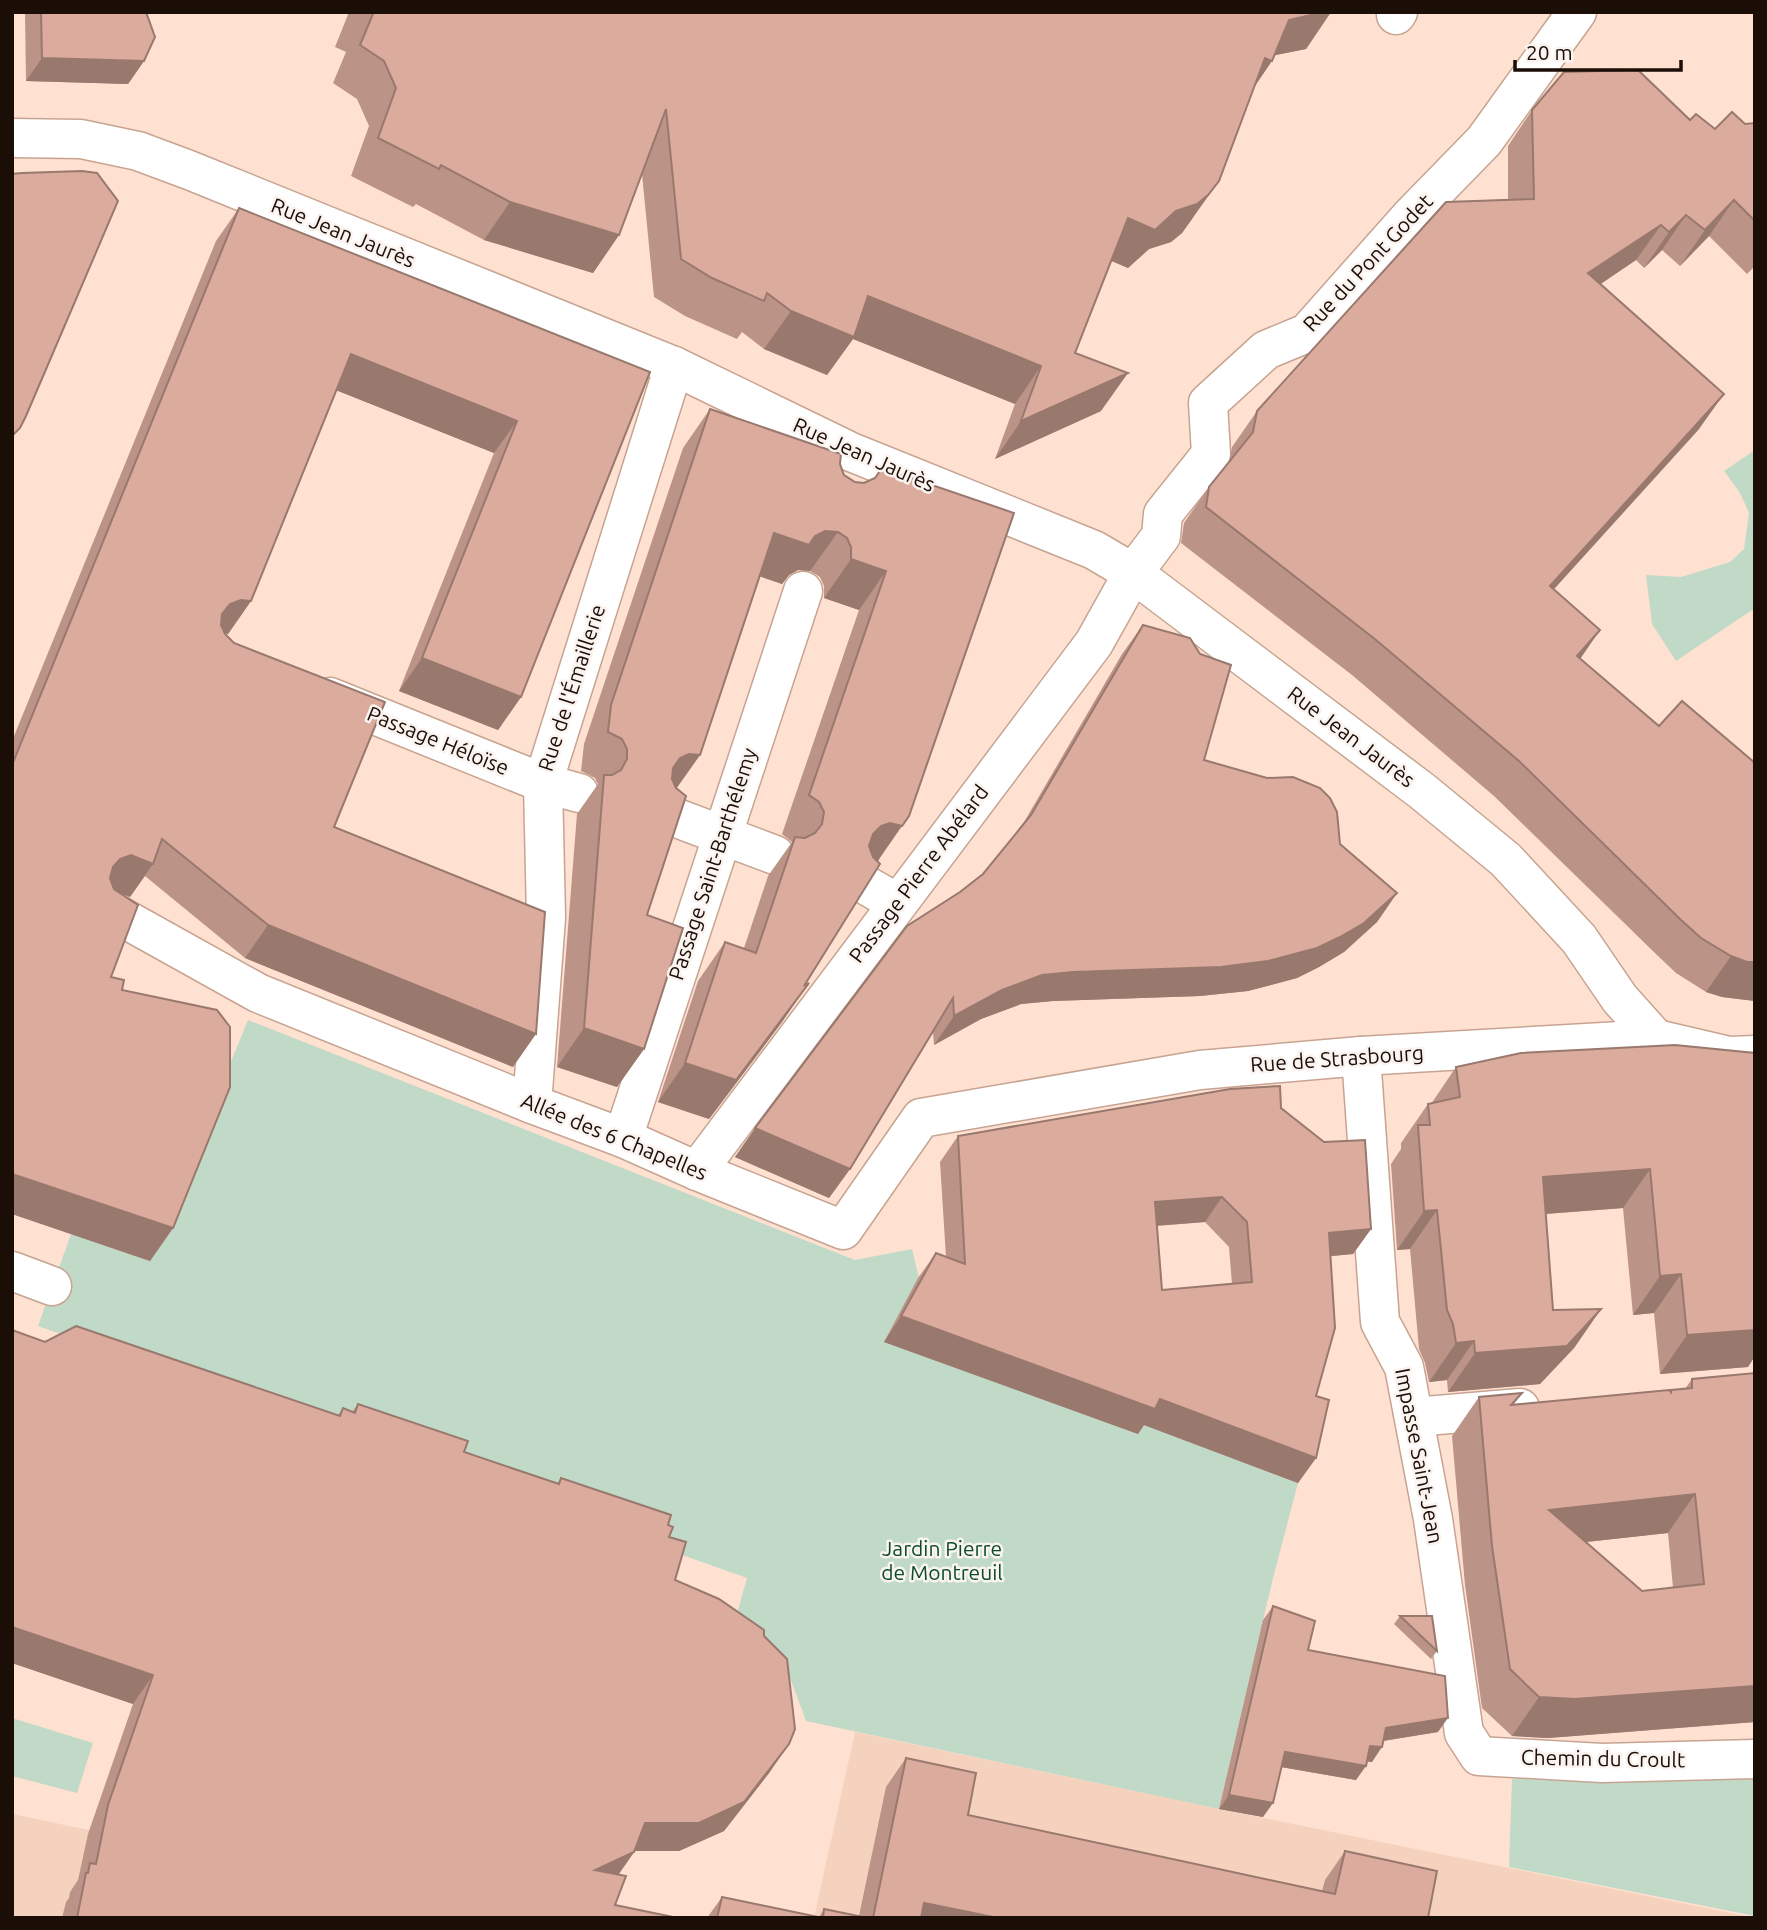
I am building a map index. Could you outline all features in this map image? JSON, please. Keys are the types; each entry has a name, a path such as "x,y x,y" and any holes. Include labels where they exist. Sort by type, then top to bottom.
{"street":[{"name":"Rue du Pont Godet","path":"1133,573 1161,536 1163,514 1211,454 1208,404 1266,350 1307,333 1410,217 1484,141 1577,12"},
{"name":"Rue Jean Jaurès","path":"12,138 81,139 138,151 674,366 851,453 1094,550 1133,573 1422,791 1506,860 1579,939 1619,999 1656,1039"},
{"name":"Rue de l'Émaillerie","path":"532,1104 546,918 542,783 674,366"},
{"path":"838,488 851,453"},
{"name":"Passage Pierre Abélard","path":"697,1171 1094,643 1133,573"},
{"name":"Passage Saint-Barthélemy","path":"623,1138 803,591"},
{"name":"Passage Héloïse","path":"301,686 542,783 579,793"},
{"path":"666,814 775,855"},
{"path":"864,884 897,903"},
{"name":"Allée des 6 Chapelles","path":"109,910 258,993 623,1138 843,1230 921,1118"},
{"name":"Rue de Strasbourg","path":"921,1118 1200,1070 1361,1056 1656,1039 1742,1056"},
{"name":"Impasse Saint-Jean","path":"1361,1056 1380,1322 1405,1367 1433,1518 1464,1733"},
{"path":"1742,1056 1755,1084"},
{"path":"12,1272 52,1286"},
{"path":"1414,1417 1550,1405"},
{"name":"Chemin du Croult","path":"1464,1733 1479,1756 1602,1763 1755,1759"}],"shaded area":[{"path":"855,1732 1219,1809 1755,1918 814,1918"},
{"path":"12,1814 295,1873 340,1918 12,1918"}],"green space":[{"path":"1755,450 1755,608 1676,661 1652,624 1646,575 1681,577 1730,562 1744,549 1749,513 1740,493 1724,471"},
{"name":"Jardin Pierre de Montreuil","path":"248,1020 855,1260 912,1249 919,1278 1142,1424 1298,1483 1219,1809 806,1721 781,1653 736,1617 747,1578 38,1326 71,1234 150,1260"},
{"path":"12,1718 93,1743 77,1793 12,1776"},
{"path":"1512,1779 1755,1779 1755,1916 1509,1867"}],"building":[{"path":"41,12 146,12 155,37 144,61 42,58"},
{"path":"369,12 1324,12 1289,20 1272,61 1265,58 1219,181 1208,195 1197,204 1176,211 1155,230 1128,218 1075,353 1128,373 1021,421 1041,366 868,296 854,337 791,311 767,293 764,301 712,278 681,259 666,109 619,235 510,202 441,165 439,169 378,138 396,88 384,61 360,45 373,14"},
{"path":"1638,70 1690,120 1696,114 1715,129 1732,112 1745,124 1755,123 1755,221 1734,200 1705,230 1686,215 1669,232 1661,225 1588,273 1724,394 1550,586 1600,630 1577,656 1659,726 1682,701 1755,763 1755,962 1731,956 1701,938 1519,761 1376,640 1206,507 1209,487 1253,432 1257,411 1446,202 1534,199 1532,110 1564,72"},
{"path":"82,171 97,173 118,201 26,416 12,436 12,174"},
{"path":"239,208 650,372 521,697 422,658 517,421 351,354 251,601 241,600 230,604 222,614 221,625 234,643 385,702 334,827 545,912 536,1034 268,925 162,839 153,864 131,855 120,859 113,867 110,878 114,889 138,905 111,977 124,980 122,990 217,1010 230,1027 230,1087 173,1228 12,1174 12,765"},
{"path":"710,409 841,454 840,464 844,475 855,482 864,483 875,478 882,468 1014,513 909,816 902,826 890,823 881,826 873,834 869,846 873,857 880,864 804,986 809,983 736,1080 685,1063 725,942 756,953 795,837 805,838 815,833 822,824 824,812 819,802 809,795 886,571 851,559 851,547 847,538 838,532 825,531 815,536 809,545 774,533 700,755 689,754 680,758 673,768 672,779 676,788 686,796 647,915 683,928 644,1049 584,1028 604,775 612,775 621,770 627,759 627,749 622,739 608,732 611,705"},
{"path":"1143,625 1190,638 1200,654 1231,665 1204,760 1267,778 1293,777 1320,788 1330,798 1337,812 1340,844 1397,893 1364,923 1340,937 1317,948 1268,961 1221,967 1042,975 1002,990 954,1016 953,998 850,1169 755,1128 907,926 983,874 1031,815"},
{"path":"1675,1045 1755,1053 1755,1330 1687,1335 1681,1274 1660,1276 1650,1169 1543,1177 1553,1310 1601,1309 1567,1346 1475,1353 1474,1341 1456,1343 1453,1324 1447,1310 1437,1210 1424,1211 1418,1125 1430,1125 1428,1104 1460,1097 1456,1067 1521,1053"},
{"path":"1280,1086 1281,1108 1324,1142 1365,1140 1371,1229 1329,1233 1335,1328 1316,1396 1329,1400 1316,1458 1160,1399 1155,1409 901,1316 936,1253 965,1264 958,1136 1230,1089","holes":["1222,1197 1247,1222 1252,1282 1162,1290 1155,1202"]},
{"path":"76,1326 340,1416 343,1408 355,1413 358,1404 468,1441 464,1452 559,1484 561,1478 671,1515 668,1525 673,1527 669,1537 686,1542 675,1580 719,1599 764,1630 764,1636 787,1659 795,1729 789,1744 744,1802 699,1823 645,1823 634,1852 595,1870 626,1876 615,1905 678,1918 77,1918 86,1873 90,1863 96,1864 108,1805 153,1675 12,1627 12,1330 45,1342"},
{"path":"1755,1373 1755,1686 1575,1699 1539,1697 1510,1669 1492,1546 1479,1397 1522,1393 1511,1405 1669,1390 1671,1392 1692,1388 1692,1379","holes":["1695,1494 1704,1584 1642,1591 1549,1510"]},
{"path":"1273,1606 1315,1621 1308,1650 1445,1676 1448,1718 1386,1728 1382,1747 1370,1746 1366,1766 1285,1752 1273,1803 1229,1795"},
{"path":"1400,1616 1432,1616 1437,1651"},
{"path":"906,1758 976,1773 968,1815 1335,1894 1345,1851 1437,1871 1428,1918 998,1918 924,1903 921,1918 873,1918"},
{"path":"722,1897 823,1918 717,1918"},
{"path":"824,1909 868,1918 823,1918"}]}
